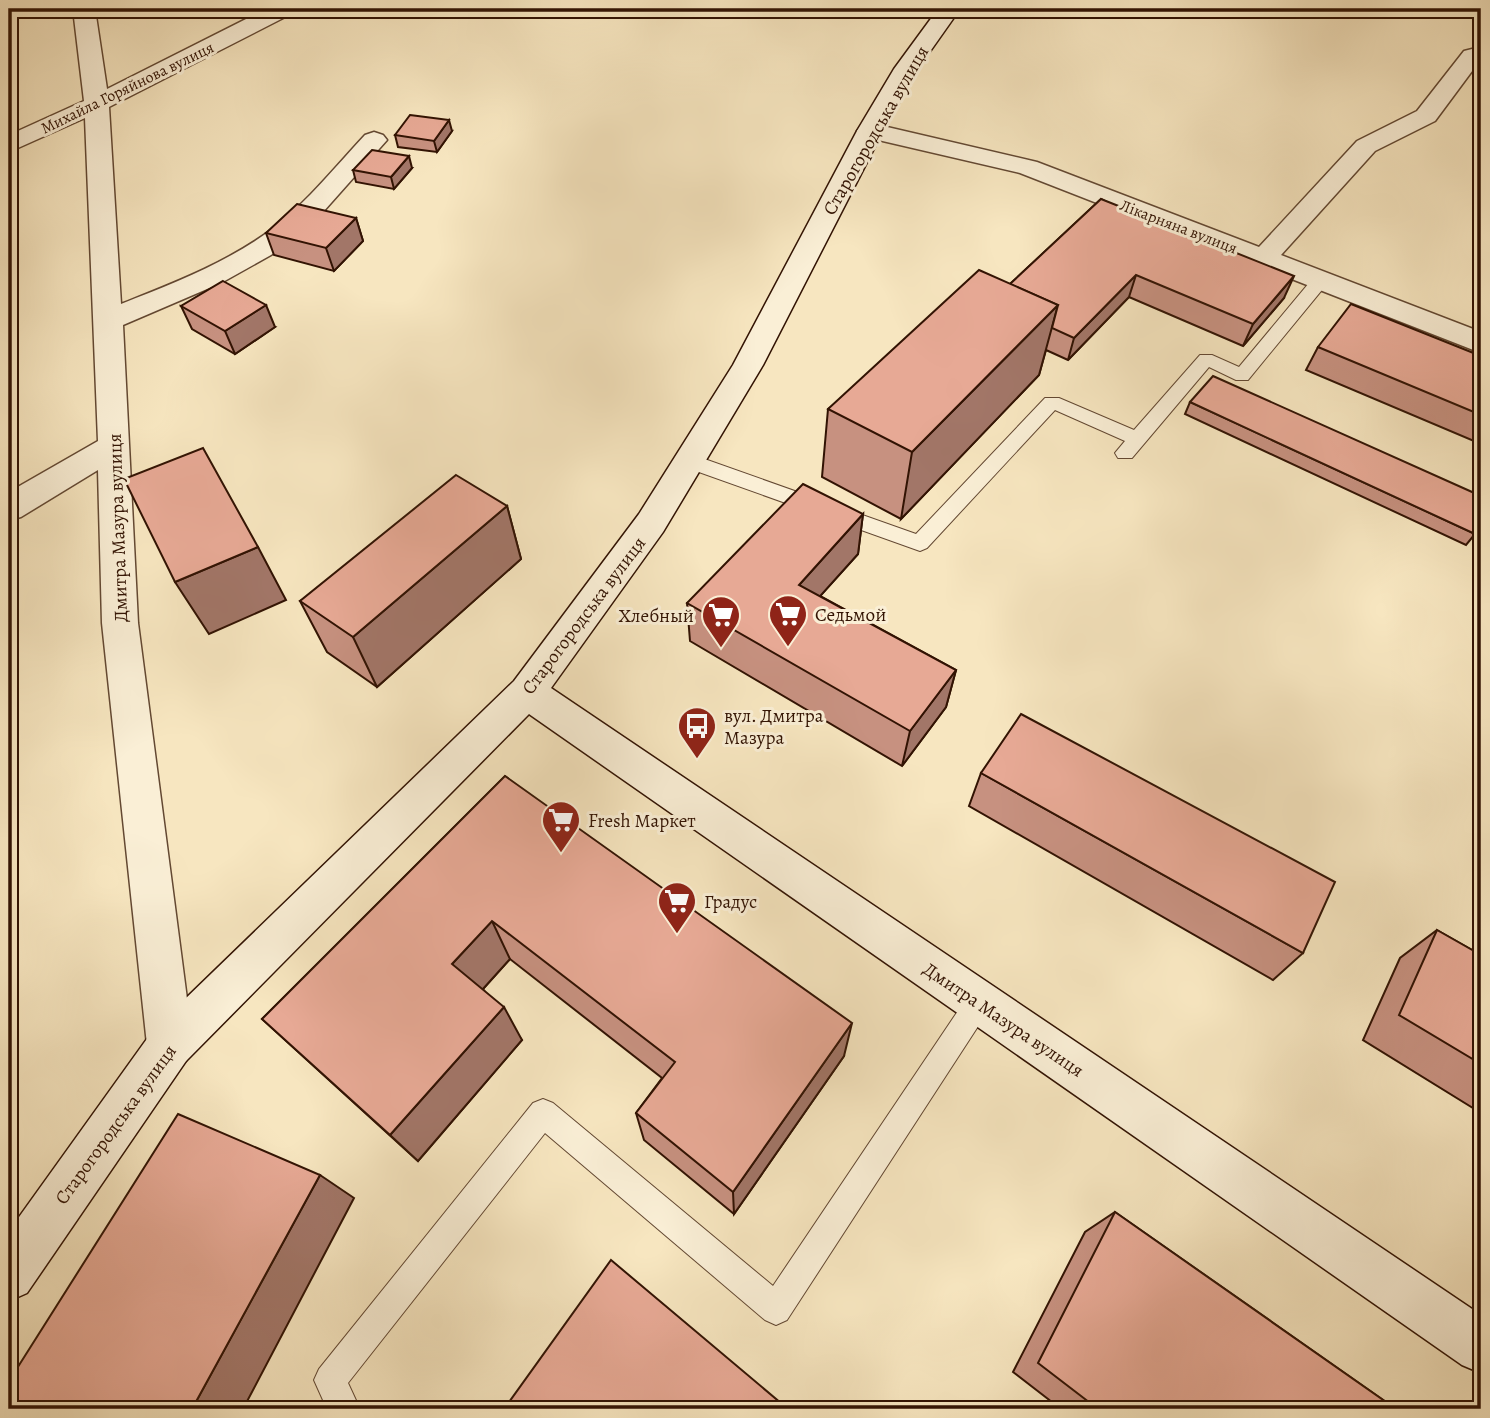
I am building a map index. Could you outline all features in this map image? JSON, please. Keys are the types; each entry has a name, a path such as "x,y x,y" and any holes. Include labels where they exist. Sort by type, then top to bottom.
{"street":[{"name":"Дмитра Мазура вулиця","path":"84,9 97,104 120,623 170,1045"},
{"name":"Михайла Горяйнова вулиця","path":"9,144 97,104 283,9"},
{"name":"Старогородська вулиця","path":"9,1274 170,1045 527,692 651,523 747,365 870,131 906,69 949,9"},
{"path":"1263,259 1366,146 1426,116 1472,56"},
{"name":"Лікарняна вулиця","path":"870,131 1028,167 1481,343"},
{"path":"107,321 195,285 262,247 303,216 374,140"},
{"path":"9,508 114,446"},
{"name":"Дмитра Мазура вулиця","path":"527,692 1481,1346"}],"lane":[{"path":"689,461 920,543 1052,402 1131,446 1206,359 1242,376 1320,281"},
{"path":"344,1409 330,1380 543,1113 776,1309 979,1002"}],"building":[{"path":"410,115 449,120 434,141 395,135"},
{"path":"372,150 409,156 391,177 353,170"},
{"path":"1101,199 1294,276 1253,324 1136,275 1074,338 1052,328 1058,305 1010,284"},
{"path":"297,204 356,218 326,248 266,233"},
{"path":"979,270 1058,305 912,452 828,409"},
{"path":"223,281 266,305 225,331 181,306"},
{"path":"1351,304 1481,356 1481,415 1318,347"},
{"path":"1213,376 1481,496 1481,523 1475,534 1190,402"},
{"path":"203,448 258,547 175,582 124,479"},
{"path":"456,475 507,506 353,637 300,601"},
{"path":"803,484 863,514 799,585 956,670 910,731 687,603"},
{"path":"1021,714 1335,882 1303,953 981,773"},
{"path":"505,776 852,1023 733,1192 636,1113 675,1062 492,921 452,964 504,1007 390,1135 262,1019"},
{"path":"1437,930 1481,955 1481,1064 1399,1015"},
{"path":"178,1114 320,1175 192,1409 9,1409 9,1381"},
{"path":"1115,1212 1396,1409 1098,1409 1038,1363"},
{"path":"611,1260 788,1409 504,1409"}],"place":[{"name":"Седьмой","path":"788,648"},
{"name":"Хлебный","path":"721,649"},
{"name":"вул. Дмитра Мазура","path":"697,760"},
{"name":"Fresh Маркет","path":"561,854"},
{"name":"Градус","path":"677,935"}]}
